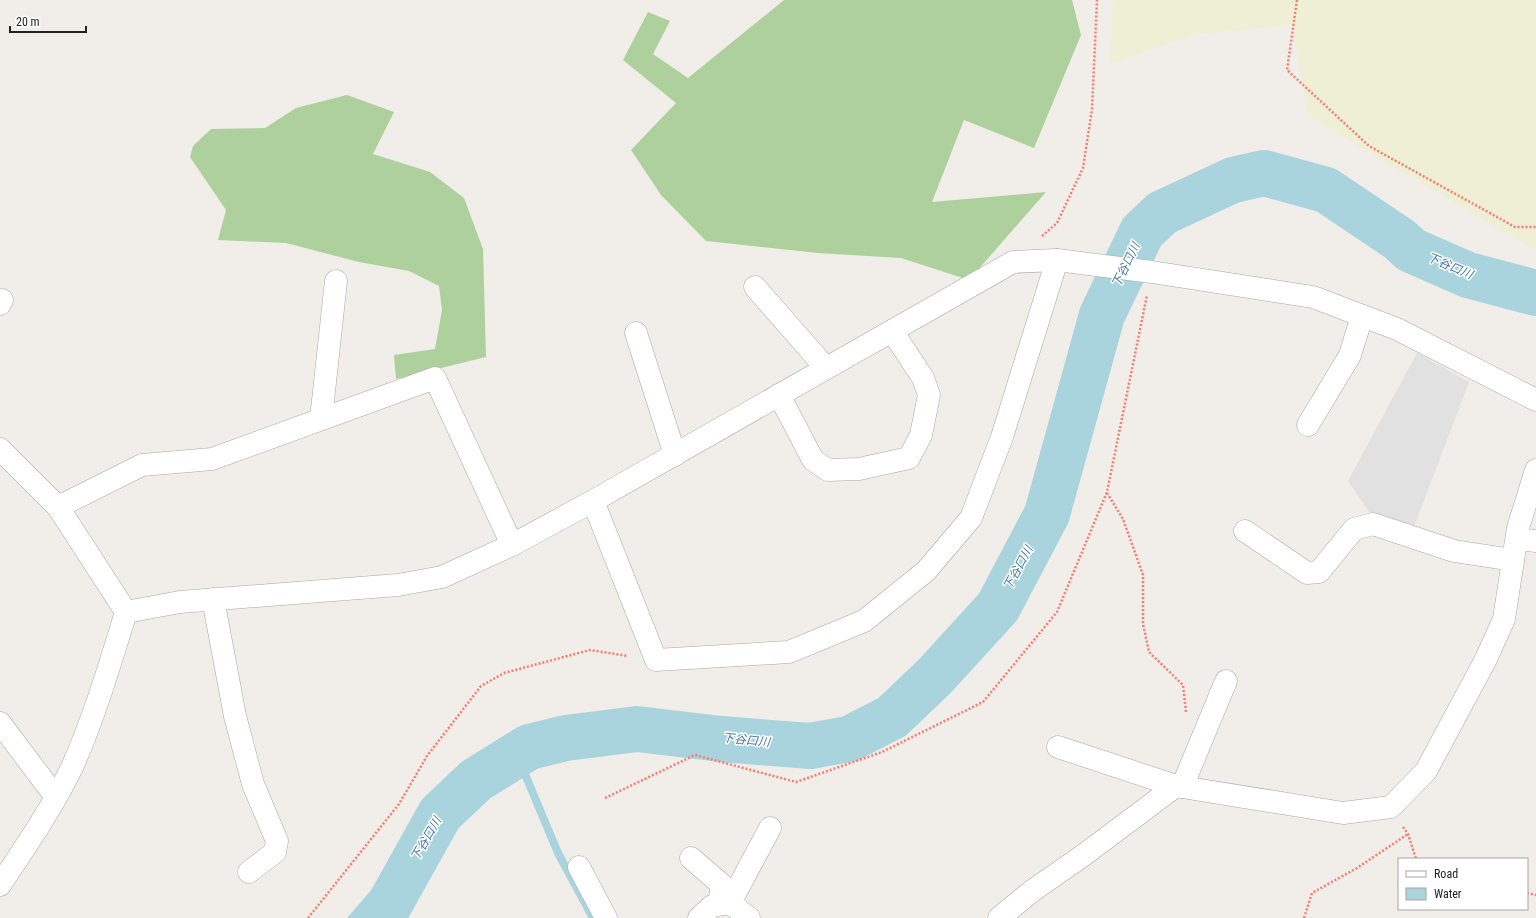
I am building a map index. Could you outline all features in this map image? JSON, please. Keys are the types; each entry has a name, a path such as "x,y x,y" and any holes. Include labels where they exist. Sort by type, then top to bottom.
{"street":[{"path":"592,501 656,660 789,652 864,621 926,571 971,518 1002,437 1057,260"},
{"path":"126,612 180,602 398,585 442,577 512,545 592,501 1013,262 1057,260 1152,272 1313,297 1397,329 1536,400"},
{"path":"321,419 336,281"},
{"path":"755,287 826,368"},
{"path":"1308,425 1350,355 1362,316"},
{"path":"779,395 813,460 828,470 858,469 909,458 921,435 929,395 924,378 892,330"},
{"path":"636,333 675,455"},
{"path":"58,507 142,464 212,459 435,378 512,545"},
{"path":"0,449 58,507 126,612"},
{"path":"1058,747 1179,787 1343,813 1391,807 1426,771 1486,659 1504,619 1513,560 1526,540 1518,528 1536,470"},
{"path":"1245,531 1307,573 1319,572 1354,529 1373,524 1454,551 1513,560"},
{"path":"213,599 235,716 253,784 277,841 275,852 249,872"},
{"path":"0,885 36,830 72,766 97,706 126,612"},
{"path":"999,918 1032,891 1179,787 1226,681"},
{"path":"0,724 55,796"},
{"path":"700,918 712,906 725,903 770,828"},
{"path":"691,858 721,884 725,903 748,918"},
{"path":"578,867 606,918"}],"path":[{"path":"1040,237 1057,222 1083,168 1092,109 1097,0"},
{"path":"1297,0 1287,70 1369,146 1515,228 1536,227"},
{"path":"605,798 695,755 796,782 882,752 983,702 1056,612 1106,492 1152,272"},
{"path":"1106,492 1122,519 1143,575 1143,624 1149,652 1183,685 1187,718"},
{"path":"308,918 399,804 427,756 481,686 504,673 590,650 656,660"},
{"path":"1391,807 1408,834 1416,858"},
{"path":"1304,918 1312,893 1356,868 1408,834"}],"green space":[{"path":"784,0 1072,0 1081,35 1034,148 964,120 932,202 1046,192 969,280 901,258 818,253 706,241 661,195 631,150 676,103 623,60 648,12 670,21 653,54 688,78"},
{"path":"1113,0 1536,0 1536,248 1532,248 1308,116 1292,25 1196,34 1111,63"},
{"path":"347,95 394,112 373,154 430,172 464,198 483,249 486,357 396,379 394,355 435,349 442,310 439,286 409,271 359,262 286,243 218,240 226,210 190,157 193,146 211,129 265,128 296,108"}],"shaded area":[{"path":"1417,353 1469,382 1412,532 1372,516 1348,481"}],"water":[{"path":"509,774 440,848 400,918 347,918 393,865"}],"waterway":[{"name":"下谷口川","path":"382,918 440,814 476,780 529,747 566,738 637,729 721,739 810,746 849,739 892,717 935,676 998,607 1047,514 1102,315 1142,232 1162,213 1233,180 1264,173 1326,190 1399,239 1411,250 1468,275 1536,293"},
{"path":"517,755 558,853 593,918"}]}
